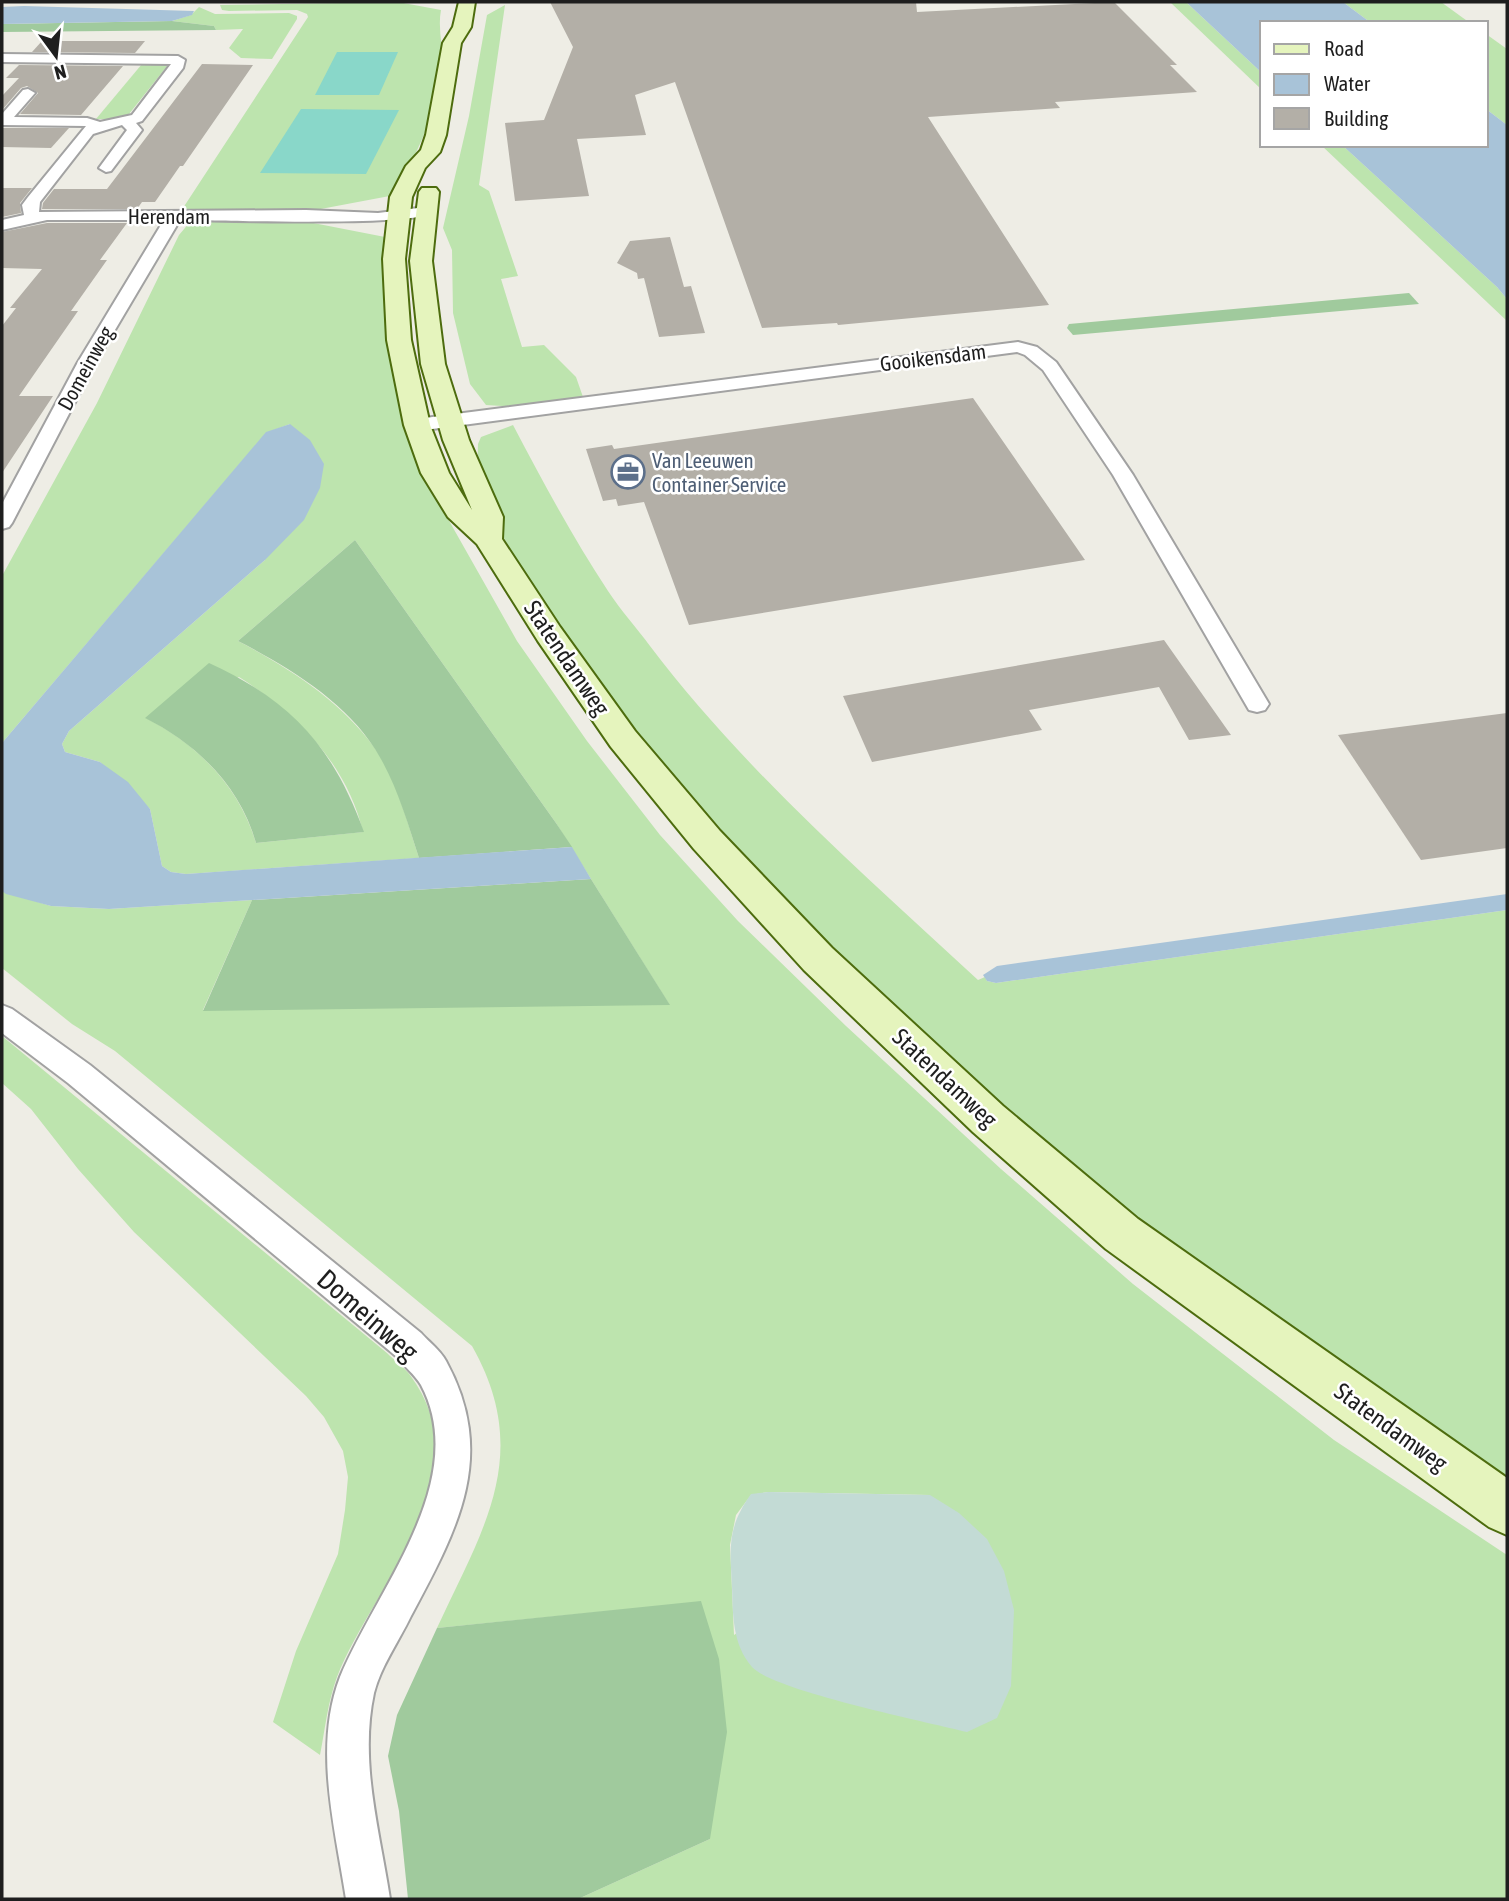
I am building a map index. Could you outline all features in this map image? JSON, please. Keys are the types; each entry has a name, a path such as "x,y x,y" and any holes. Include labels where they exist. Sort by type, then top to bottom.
{"main road":[{"name":"Statendamweg","path":"451,2 446,29 452,43"},
{"name":"Statendamweg","path":"467,2 462,27 452,43 436,135 430,152 416,166 401,197 394,259 399,340 416,425 435,473 462,517 488,539 549,634 623,740 706,840 818,959 988,1119 1122,1234 1507,1509"},
{"name":"Statendamweg","path":"430,152 435,165 425,212 421,261 424,306 433,364 449,420 489,517 488,539"}],"street":[{"path":"2,58 178,60 178,65 136,118 88,131 33,200 30,205 32,216"},
{"path":"2,121 28,93"},
{"path":"2,121 87,122 99,126"},
{"path":"106,168 135,130 127,122"},
{"name":"Herendam","path":"2,225 32,216 337,215 425,212"},
{"name":"Domeinweg","path":"2,523 87,362 174,216"},
{"name":"Gooikensdam","path":"416,425 1018,347 1031,351 1050,366 1123,475 1256,704"},
{"name":"Domeinweg","path":"2,1017 79,1074 409,1345 433,1373 448,1412 453,1445 452,1480 442,1516 371,1653 355,1690 347,1732 349,1769 368,1899"}],"green space":[{"path":"398,2 441,10 443,67 429,122 395,195 310,211 195,211 183,208 308,17 297,10 229,11 222,10 220,5"},
{"path":"1170,2 1186,2 1260,71 1260,88"},
{"path":"1343,2 1441,2 1467,21 1368,21"},
{"path":"505,5 479,185 489,191 518,276 501,279 522,347 544,345 576,377 583,397 517,407 486,405 470,384 453,313 452,250 443,228 469,116 487,15"},
{"path":"199,7 215,14 289,13 297,16 297,19 272,59 241,58 229,48 243,29 216,30 214,26 172,21 191,15"},
{"path":"172,21 214,26 216,30 2,32 2,24"},
{"path":"1488,35 1507,49 1507,125 1488,111"},
{"path":"142,64 168,65 129,114 113,119 96,119"},
{"path":"1323,147 1344,147 1497,287 1507,299 1507,321"},
{"path":"211,219 303,221 385,237 383,287 392,369 402,418 426,480 517,641 587,741 660,835 738,921 846,1026 1001,1169 1133,1284 1334,1440 1507,1555 1507,1899 578,1899 710,1839 701,1602 437,1628 485,1523 495,1490 500,1456 499,1421 490,1385 472,1346 115,1051 72,1024 2,968 2,891 51,906 109,909 252,900 203,1010 669,1004 556,823 355,540 238,641 312,686 346,714 360,730 374,747 389,773 419,858 186,874 171,872 162,866 150,809 100,762 65,752 62,744 69,731 265,560 290,424 266,433 2,743 2,576 97,403 179,235 190,222","holes":["239,677 281,707 317,743 345,784 363,832 256,843 239,803 214,769 183,741 146,718","768,1492 930,1495 734,1635 730,1545 736,1515 751,1495"]},
{"path":"1409,293 1419,304 1073,335 1067,328 1069,324"},
{"path":"513,425 570,530 608,591 687,692 725,736 806,820 978,980 985,977 987,981 996,983 1507,910 1507,1484 1154,1231 1002,1108 772,896 621,718 513,557 477,481 478,444 481,437"},
{"path":"355,540 572,847 419,858 389,775 363,732 348,715 314,686 238,641"},
{"path":"209,663 264,693 306,730 338,775 364,832 256,843 239,803 214,769 182,740 145,718"},
{"path":"591,879 670,1005 203,1011 252,900"},
{"path":"2,1036 402,1366 410,1375 430,1414 436,1452 430,1491 416,1529 337,1677 320,1755 273,1722 296,1651 338,1554 348,1477 343,1451 324,1417 306,1396 134,1232 78,1169 31,1109 2,1083"},
{"path":"701,1601 719,1659 727,1732 710,1839 578,1899 408,1899 399,1811 388,1756 397,1715 437,1628"}],"shaded area":[{"path":"337,52 398,52 379,95 315,95"},
{"path":"301,109 399,110 366,174 260,173"},
{"path":"751,1494 930,1495 959,1513 987,1539 1004,1571 1014,1610 1011,1686 997,1718 967,1732 789,1686 752,1667 741,1649 735,1628 732,1538 738,1517"}],"water":[{"path":"1186,2 1343,2 1368,21 1260,21 1260,71"},
{"path":"2,7 194,11 192,15 172,21 2,24"},
{"path":"1488,111 1507,125 1507,299 1344,147 1488,147"},
{"path":"290,424 310,440 324,464 320,488 304,520 265,560 69,731 62,744 65,752 100,762 128,782 150,809 162,866 171,872 186,874 572,847 591,879 109,909 51,906 6,894 2,891 2,743 266,432"},
{"path":"1507,894 1507,910 996,983 987,981 983,975 997,966"}],"building":[{"path":"550,2 916,2 917,12 1114,2 1177,65 1170,65 1197,92 1055,102 1060,108 928,117 1049,305 838,325 762,328 675,82 635,95 646,135 577,139 589,196 515,201 505,123 544,120 573,47"},
{"path":"42,41 145,41 135,53 32,52"},
{"path":"202,64 253,65 155,202 142,202 137,209 42,209 43,203 54,189 107,189"},
{"path":"19,65 123,66 81,115 20,114 38,93 27,86 21,88 2,110 2,96 19,78 6,78"},
{"path":"2,128 69,128 51,148 2,147"},
{"path":"2,188 32,188 20,203 21,213 2,217"},
{"path":"47,223 127,223 100,260 107,260 71,311 78,311 19,396 53,396 2,473 2,326 16,308 10,308 42,269 2,268 2,232"},
{"path":"670,237 684,287 691,286 705,333 659,337 644,278 638,279 637,273 617,263 630,241"},
{"path":"973,398 1085,560 689,625 644,502 618,506 616,499 603,501 586,449 612,445 614,449"},
{"path":"1164,640 1231,735 1189,740 1159,687 1029,710 1042,730 872,762 843,696"},
{"path":"1507,713 1507,848 1421,860 1338,735"}],"place":[{"name":"Van Leeuwen Container Service","path":"628,472"}]}
